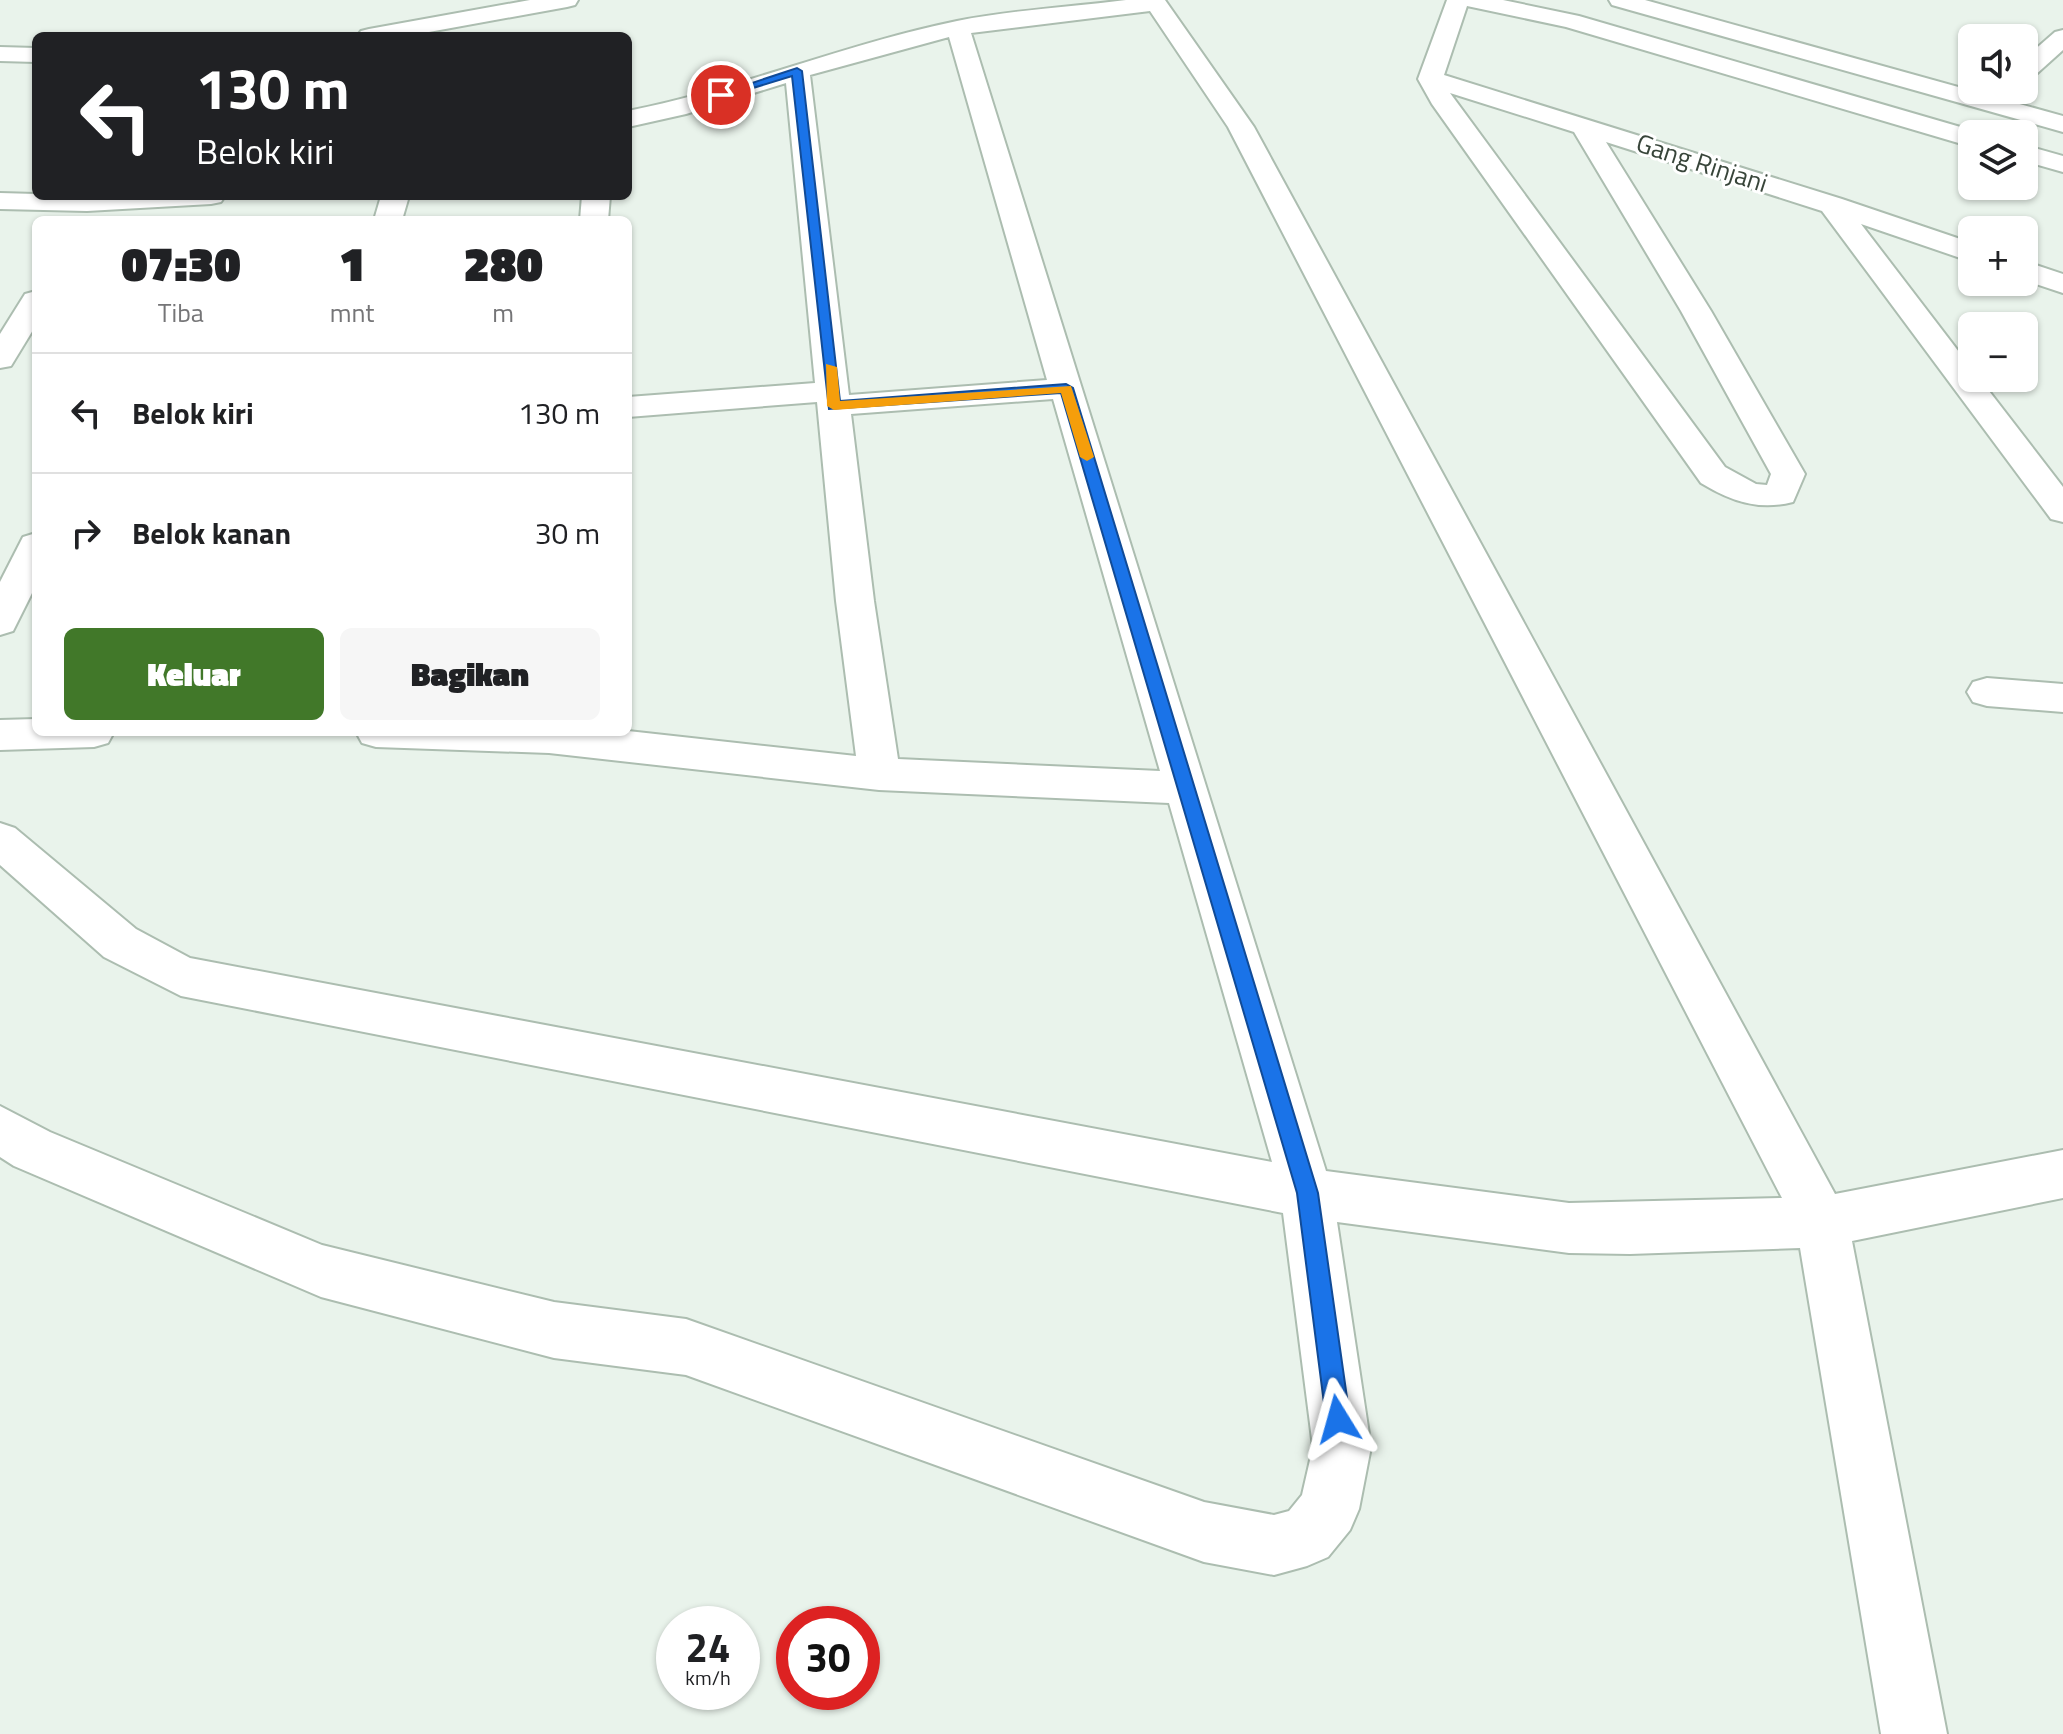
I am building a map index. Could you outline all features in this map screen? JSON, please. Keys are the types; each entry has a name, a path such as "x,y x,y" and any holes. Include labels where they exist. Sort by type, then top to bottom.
{"street":[{"path":"382,32 449,11 567,0"},
{"path":"1458,0 1430,79 1441,99 1713,475 1744,494 1768,497 1781,494 1788,474 1696,311 1582,125"},
{"path":"1471,0 1577,10 1958,134"},
{"path":"1620,0 1958,87"},
{"path":"632,118 693,104 797,71 958,28 1166,2 1241,127 1822,1222 1914,1734"},
{"path":"0,1129 32,1149 321,1271 554,1330 686,1347 1204,1532 1274,1545 1307,1536 1329,1509 1342,1447 1307,1193 958,28"},
{"path":"2038,59 2063,37"},
{"path":"0,54 32,55"},
{"path":"797,71 855,601 879,774"},
{"name":"Gang Rinjani","path":"1430,79 1832,205 1958,248"},
{"path":"2013,104 2063,124"},
{"path":"2038,157 2063,164"},
{"path":"3,205 84,212 198,205"},
{"path":"1832,205 2063,511"},
{"path":"2038,275 2063,284"},
{"path":"0,359 32,307"},
{"path":"632,407 1066,388"},
{"path":"0,622 32,554"},
{"path":"1987,692 2063,698"},
{"path":"0,735 32,734"},
{"path":"557,736 879,774 1187,788"},
{"path":"0,840 120,943 181,976 1307,1193 1569,1228 1630,1229 1822,1222 2063,1174"}],"slow traffic":[{"path":"831,367 834,406 1066,388 1087,457"}],"route":[{"path":"721,95 797,71 834,406 1066,388 1307,1193 1338,1419"}]}
